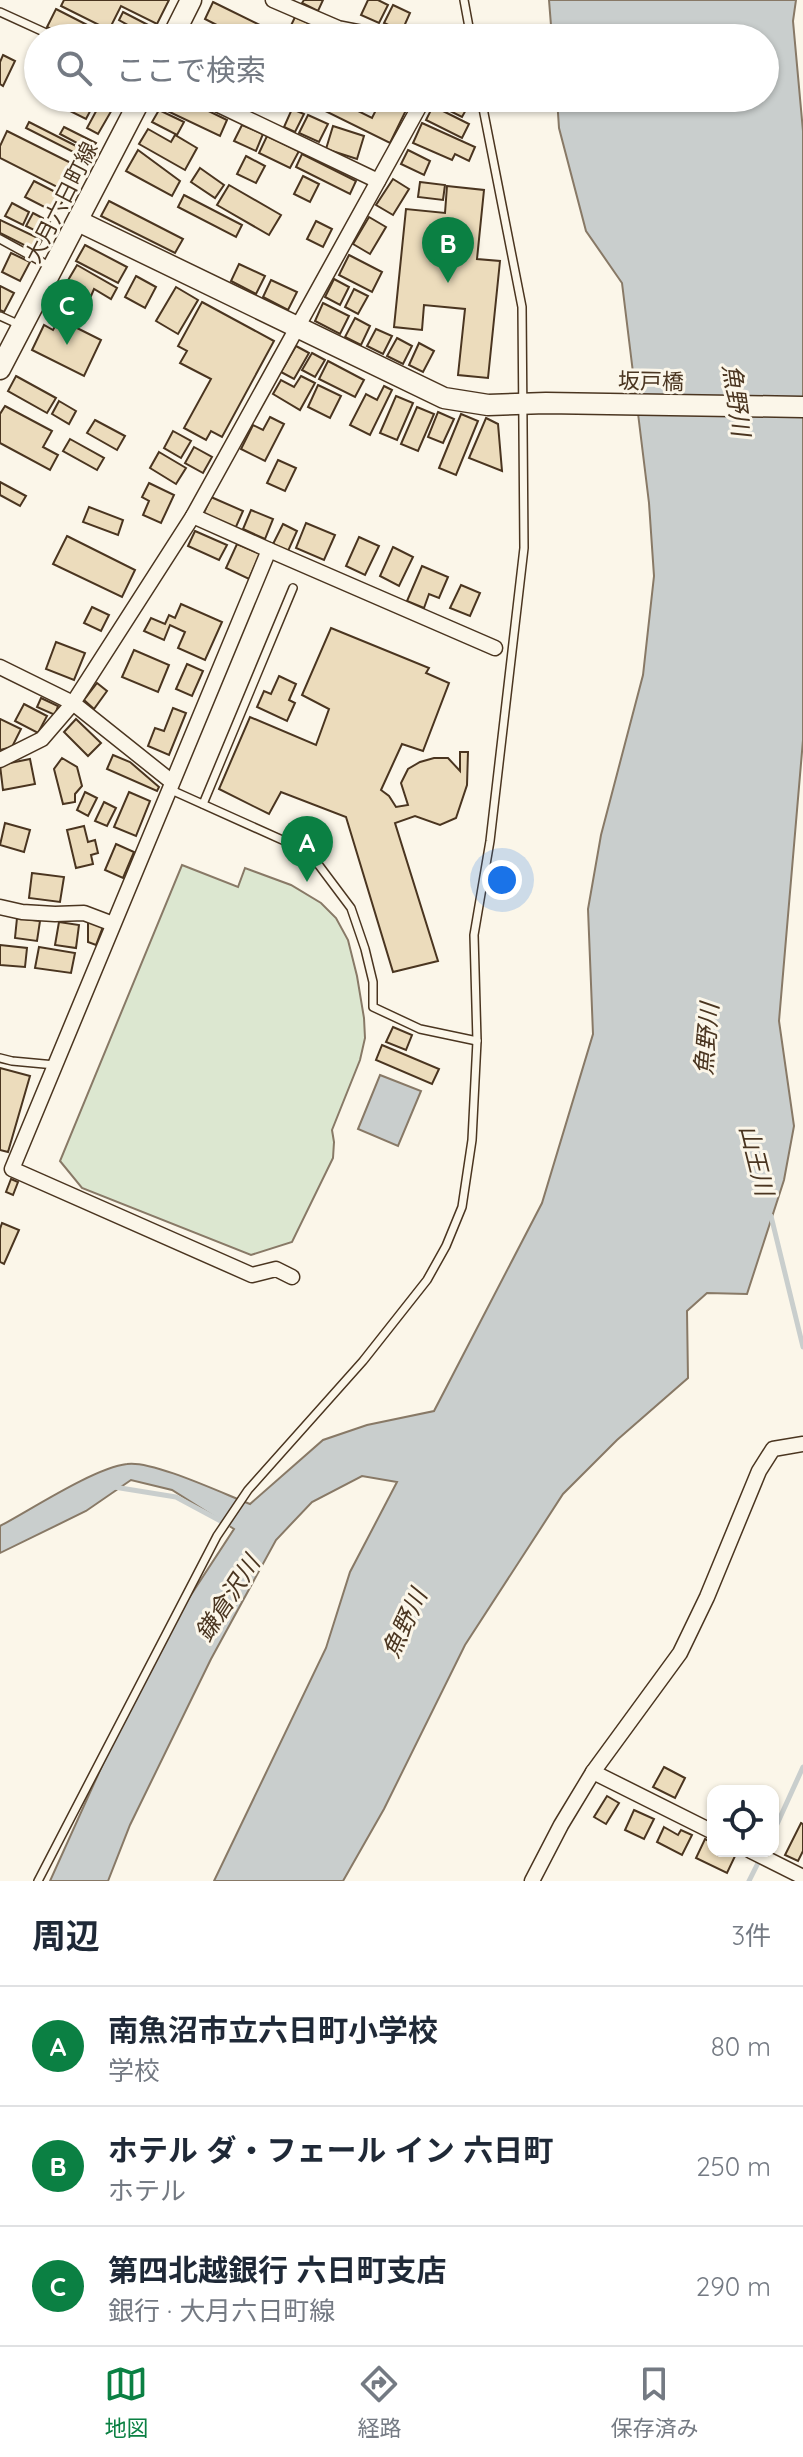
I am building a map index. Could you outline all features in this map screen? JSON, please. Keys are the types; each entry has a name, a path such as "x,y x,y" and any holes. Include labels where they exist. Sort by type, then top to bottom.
{"street":[{"path":"179,24 191,0"},
{"path":"273,0 329,24"},
{"name":"大月六日町線","path":"1,366 134,112"},
{"path":"233,112 378,181"},
{"path":"0,760 42,739 73,703 193,516 416,112"},
{"name":"坂戸橋","path":"78,221 444,398 488,405 803,407"},
{"path":"193,516 495,648"},
{"path":"269,550 12,1169 252,1275 276,1269 292,1277"},
{"path":"0,667 73,703 171,786"},
{"path":"0,907 33,913 84,913 113,924"},
{"path":"532,1881 593,1772 680,1653 707,1597 759,1471 773,1449 803,1444"},
{"path":"593,1772 707,1829"},
{"path":"763,1857 803,1877"}],"lane":[{"path":"464,0 468,24"},
{"path":"0,12 26,24"},
{"path":"38,1881 220,1532 248,1490 363,1361 427,1280 446,1246 462,1207 472,1140 477,1041 474,935 490,841 524,548 522,307 484,112"},
{"path":"0,239 53,268"},
{"path":"0,316 22,327"},
{"path":"203,804 293,588"},
{"path":"171,786 203,804 309,852 351,908 373,982 373,1007 420,1029 477,1041"},
{"path":"0,1058 55,1065"}],"green space":[{"path":"182,865 238,887 245,868 291,885 321,903 336,918 348,940 357,976 365,1038 360,1060 332,1130 333,1158 292,1242 251,1255 82,1188 60,1161"}],"water":[{"path":"549,0 796,0 793,21 803,131 803,740 779,1021 794,1126 784,1180 747,1294 707,1293 687,1311 688,1378 617,1440 563,1494 465,1645 384,1809 343,1881 214,1881 326,1648 350,1572 397,1482 362,1476 312,1502 276,1540 211,1659 130,1825 108,1881 50,1881 153,1653 234,1529 172,1490 131,1480 86,1511 0,1553 0,1526 81,1481 127,1464 170,1472 250,1504 323,1440 367,1425 434,1411 542,1203 593,1034 588,909 601,835 643,675 654,576 649,503 622,283 586,231 559,128 558,112 779,112 779,24 551,24"},
{"path":"380,1075 421,1091 398,1146 358,1129"}],"building":[{"path":"64,0 169,0 157,24 121,6 112,24 97,24 61,6"},
{"path":"304,0 323,0 318,11 302,3"},
{"path":"368,0 378,0 388,5 379,23 361,15"},
{"path":"213,2 258,24 215,24 205,19"},
{"path":"393,5 410,13 405,24 384,23"},
{"path":"56,9 85,24 48,24"},
{"path":"123,12 146,24 126,24 119,20"},
{"path":"295,17 310,24 292,24"},
{"path":"3,55 15,61 3,86 0,84 0,62"},
{"path":"72,112 90,112 86,119"},
{"path":"96,112 111,112 98,134 87,128"},
{"path":"158,112 163,112 184,122 177,135 152,122"},
{"path":"170,112 211,112 227,120 220,136"},
{"path":"291,112 304,114 295,132 284,127"},
{"path":"327,112 360,112 372,118 375,112 405,112 390,143"},
{"path":"430,112 445,112 469,124 462,138 426,120"},
{"path":"308,115 328,124 319,142 299,133"},
{"path":"29,122 90,153 87,159 26,128"},
{"path":"422,123 475,147 469,161 455,154 452,160 413,143"},
{"path":"242,125 263,134 256,151 234,141"},
{"path":"333,126 364,136 357,159 326,149"},
{"path":"64,127 96,143 92,151 60,134"},
{"path":"148,129 171,142 175,135 197,148 185,170 139,144"},
{"path":"7,131 75,165 63,190 0,158 0,146"},
{"path":"267,136 299,151 290,168 259,153"},
{"path":"138,150 180,181 172,196 126,171"},
{"path":"408,150 430,161 424,175 401,164"},
{"path":"302,154 356,181 350,194 296,167"},
{"path":"246,156 265,166 256,183 237,174"},
{"path":"200,168 224,185 215,198 191,182"},
{"path":"303,176 319,184 310,202 294,194"},
{"path":"393,179 409,189 393,215 376,205"},
{"path":"34,181 65,197 56,213 25,197"},
{"path":"420,182 445,185 443,200 418,197"},
{"path":"229,185 281,215 269,235 217,205"},
{"path":"447,186 484,190 477,259 500,261 488,378 458,375 465,309 424,305 422,330 394,327 406,209 445,213"},
{"path":"184,195 242,225 236,237 178,207"},
{"path":"109,201 183,239 175,253 101,216"},
{"path":"12,203 29,212 23,225 5,216"},
{"path":"33,213 50,222 44,235 26,226"},
{"path":"369,217 386,227 370,254 353,244"},
{"path":"0,220 42,240 36,251 0,233"},
{"path":"316,221 332,229 323,247 307,239"},
{"path":"85,245 127,267 118,283 76,261"},
{"path":"11,253 30,262 20,281 2,272"},
{"path":"349,255 382,272 372,292 339,275"},
{"path":"239,264 265,276 256,294 231,281"},
{"path":"77,265 117,288 111,299 94,289 91,296 67,282"},
{"path":"136,276 156,287 145,308 125,297"},
{"path":"334,279 349,287 340,305 325,297"},
{"path":"271,280 297,292 288,310 263,297"},
{"path":"0,286 14,293 4,312 0,310"},
{"path":"176,287 198,300 178,334 156,321"},
{"path":"354,289 368,296 358,314 345,307"},
{"path":"202,302 274,341 222,437 211,431 206,440 184,428 211,379 180,363 187,351 178,346"},
{"path":"323,303 349,316 340,334 315,321"},
{"path":"355,318 370,326 361,345 345,337"},
{"path":"59,319 101,340 84,376 32,350 44,325 53,330"},
{"path":"376,329 392,336 383,354 367,346"},
{"path":"397,338 412,346 403,364 387,356"},
{"path":"419,343 434,351 423,372 409,365"},
{"path":"296,346 309,353 294,379 281,372"},
{"path":"312,353 325,360 315,377 302,370"},
{"path":"328,361 364,380 355,397 319,379"},
{"path":"16,376 56,398 47,413 8,391"},
{"path":"301,376 315,383 300,410 273,394 281,380 294,387"},
{"path":"318,385 341,396 330,418 308,407"},
{"path":"384,386 392,390 370,435 350,425 366,394 377,400"},
{"path":"396,396 413,403 397,440 380,433"},
{"path":"59,401 76,411 69,424 52,414"},
{"path":"5,406 52,431 43,447 58,455 50,470 0,443 0,414"},
{"path":"417,407 434,414 418,451 401,444"},
{"path":"438,412 454,419 443,443 428,437"},
{"path":"461,414 478,421 456,475 439,468"},
{"path":"270,417 284,424 265,461 241,449 253,425 263,430"},
{"path":"486,418 498,424 502,471 469,458"},
{"path":"95,420 125,436 117,450 87,433"},
{"path":"173,431 191,441 181,458 164,448"},
{"path":"70,439 104,458 97,470 63,451"},
{"path":"194,447 212,457 203,473 185,463"},
{"path":"159,452 186,468 176,484 150,468"},
{"path":"278,460 296,468 285,491 267,483"},
{"path":"0,482 26,496 20,506 0,495"},
{"path":"149,483 174,495 161,523 143,515 149,501 142,497"},
{"path":"211,497 243,511 235,529 203,515"},
{"path":"89,507 123,520 118,535 83,522"},
{"path":"251,510 273,519 265,539 243,529"},
{"path":"306,523 335,535 324,560 296,548"},
{"path":"283,524 297,531 288,551 273,544"},
{"path":"195,531 227,545 219,560 188,546"},
{"path":"67,536 135,570 122,597 53,564"},
{"path":"359,537 379,546 365,575 346,566"},
{"path":"237,544 260,554 249,579 226,568"},
{"path":"393,547 413,557 399,586 380,576"},
{"path":"422,566 448,577 439,598 429,594 424,608 407,601"},
{"path":"461,585 480,593 470,616 450,608"},
{"path":"181,604 222,622 205,660 178,648 185,632 170,625 164,640 144,631 151,618 165,624 169,615 175,618"},
{"path":"92,607 109,615 101,631 84,623"},
{"path":"331,628 429,668 426,673 449,683 423,751 402,744 381,790 396,807 408,805 401,783 408,769 434,758 448,758 460,771 460,752 468,752 467,785 456,818 440,825 415,816 395,823 438,961 393,972 346,817 281,792 269,814 219,789 250,717 316,745 329,709 302,695"},
{"path":"56,642 85,653 74,680 46,669"},
{"path":"134,650 169,665 158,692 122,677"},
{"path":"187,664 203,671 192,696 176,689"},
{"path":"279,676 296,684 289,700 295,703 287,721 257,707 264,691 271,694"},
{"path":"97,683 107,691 94,709 84,700"},
{"path":"41,698 58,706 55,715 37,707"},
{"path":"24,704 47,716 38,733 15,721"},
{"path":"173,708 186,713 169,755 148,746 155,728 164,731"},
{"path":"0,719 21,729 12,747 0,750"},
{"path":"76,719 101,743 88,756 64,732"},
{"path":"113,755 130,762 159,787 157,791 107,769"},
{"path":"62,758 77,767 82,786 75,794 75,802 63,804 54,769"},
{"path":"30,759 35,784 3,790 0,765"},
{"path":"85,792 97,798 88,816 77,810"},
{"path":"129,792 150,801 136,836 114,827"},
{"path":"104,802 116,808 107,826 95,821"},
{"path":"5,823 30,830 24,852 0,845"},
{"path":"84,826 88,842 95,840 98,853 91,855 93,864 76,868 67,830"},
{"path":"116,844 134,852 123,878 105,870"},
{"path":"32,873 64,877 60,902 29,898"},
{"path":"17,918 40,921 37,941 15,938"},
{"path":"88,918 104,924 96,945 88,942"},
{"path":"59,922 79,925 76,948 55,945"},
{"path":"0,945 27,948 25,967 0,965"},
{"path":"39,947 75,953 71,973 35,968"},
{"path":"393,1027 412,1035 406,1050 386,1042"},
{"path":"382,1045 439,1069 432,1084 376,1060"},
{"path":"0,1068 30,1076 8,1152 0,1150"},
{"path":"11,1179 18,1182 13,1195 6,1192"},
{"path":"2,1223 19,1230 4,1264 0,1262"},
{"path":"664,1767 685,1778 675,1798 653,1787"},
{"path":"607,1796 619,1803 606,1824 594,1817"},
{"path":"634,1810 654,1819 644,1839 625,1830"},
{"path":"801,1823 803,1851 798,1861 785,1855"},
{"path":"664,1827 678,1835 681,1830 692,1835 682,1855 657,1842"},
{"path":"705,1839 707,1857 735,1857 727,1873 696,1858"}],"waterway":[{"name":"山王川","path":"771,1216 803,1347"},
{"path":"114,1487 176,1497 228,1525"},
{"name":"山王川","path":"779,1820 803,1767"},
{"name":"山王川","path":"749,1881 761,1857"}],"place":[{"name":"ホテル ダ・フェール イン 六日町","path":"448,283"},
{"name":"第四北越銀行 六日町支店","path":"67,345"},
{"name":"南魚沼市立六日町小学校","path":"307,882"}],"water label":[{"name":"魚野川","path":"737,400"},
{"name":"魚野川","path":"706,1039"},
{"name":"鎌倉沢川","path":"227,1598"},
{"name":"魚野川","path":"404,1623"}]}
